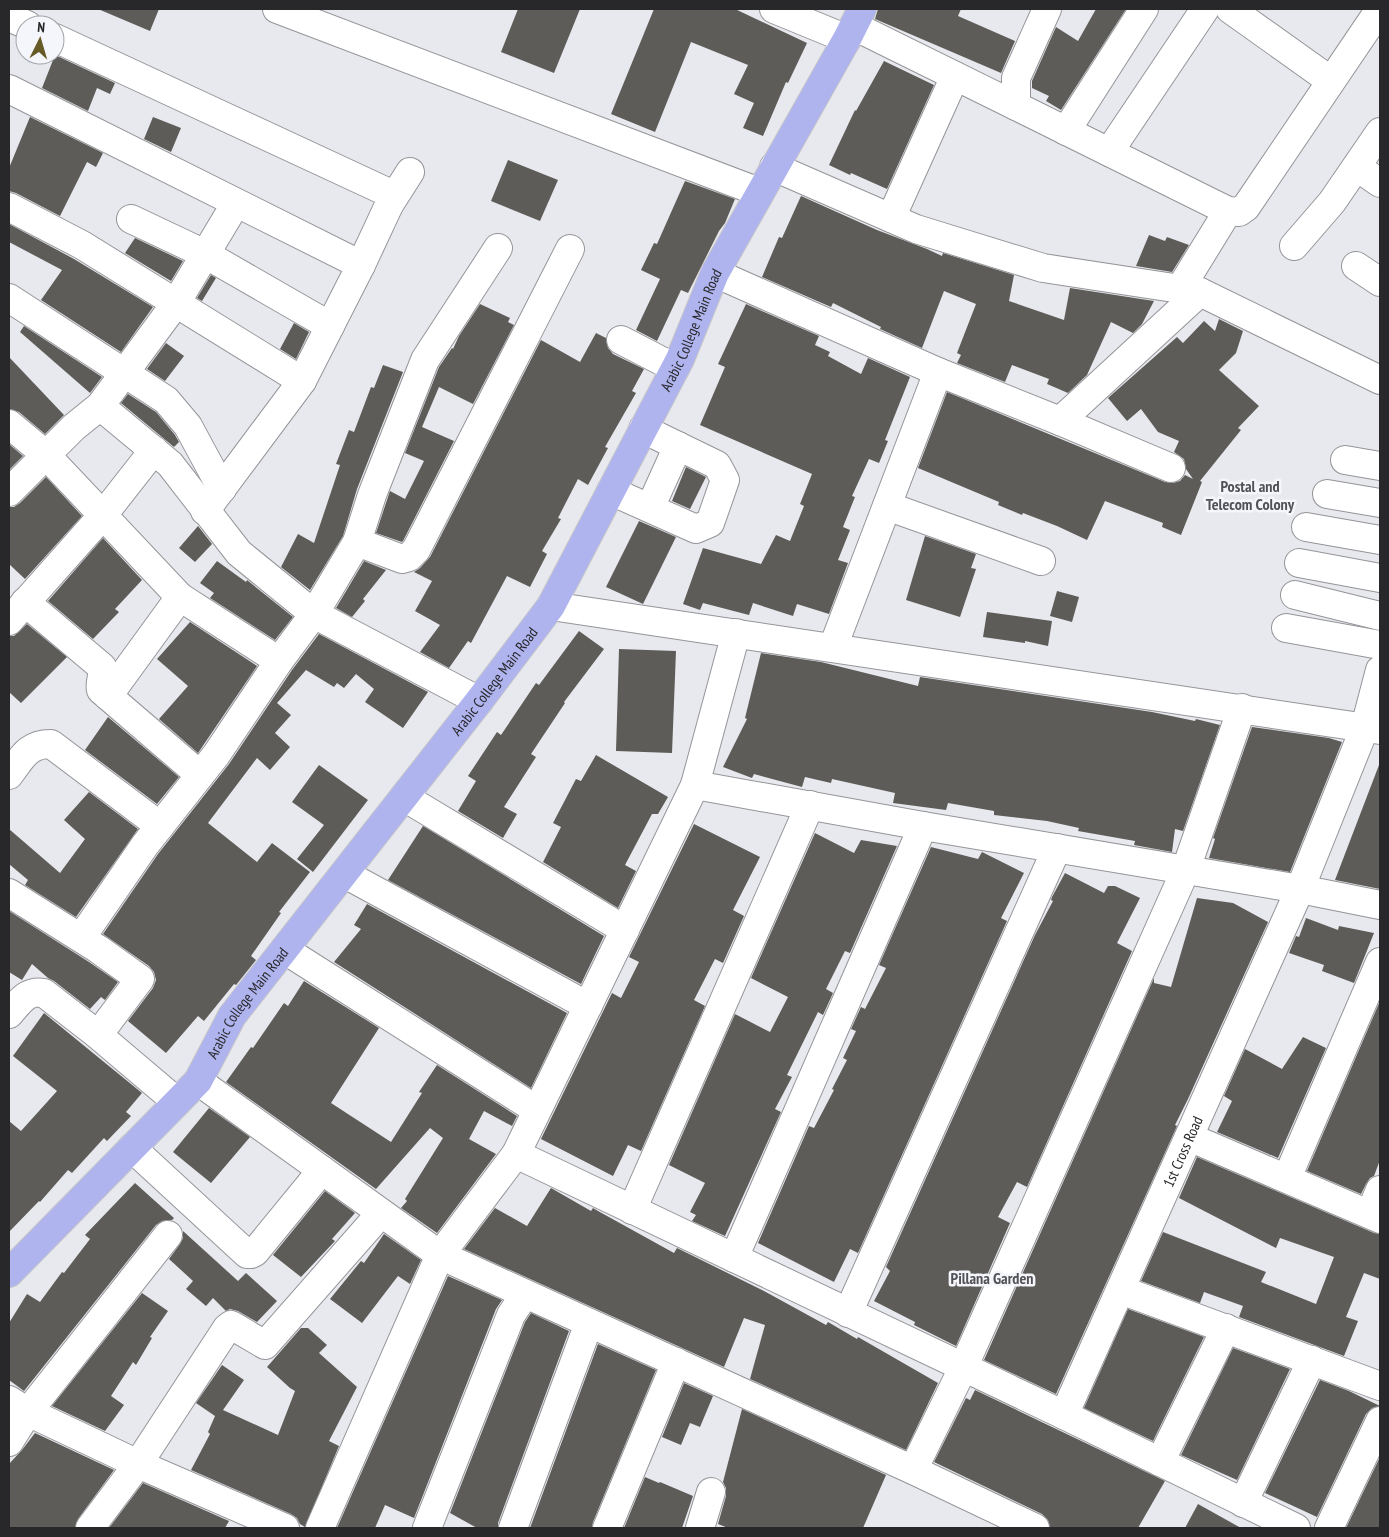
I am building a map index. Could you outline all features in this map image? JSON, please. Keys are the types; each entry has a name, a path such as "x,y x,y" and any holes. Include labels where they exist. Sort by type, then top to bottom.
{"main road":[{"name":"Arabic College Main Road","path":"9,1273 198,1081 232,1016 479,702 551,606 675,368 715,273 854,25"}],"street":[{"path":"277,9 759,192"},
{"path":"774,9 854,25 1228,211 1239,212 1246,207 1380,9"},
{"path":"1016,106 1016,78 1047,9"},
{"path":"1066,131 1144,9"},
{"path":"1109,152 1205,9"},
{"path":"1230,9 1331,81"},
{"path":"65,43 387,192 390,198 389,205"},
{"path":"891,218 955,76"},
{"path":"9,89 361,265"},
{"path":"1294,246 1332,202 1380,132"},
{"path":"774,167 916,230 1043,268 1190,290 1380,380"},
{"path":"1357,167 1380,183"},
{"path":"205,511 302,381 389,205 410,172"},
{"path":"9,492 45,454 100,406 176,303 236,203"},
{"path":"9,207 82,245 302,381"},
{"path":"1060,421 1190,290 1228,211"},
{"path":"131,219 206,254 330,326"},
{"path":"81,938 160,826 216,755 279,661 314,614 357,542 372,495 425,360 498,248"},
{"path":"357,542 402,558 409,557 416,550 570,249"},
{"path":"1356,266 1380,282"},
{"path":"715,273 938,372 1171,468"},
{"path":"9,298 166,400 188,426 222,489"},
{"path":"621,340 675,368"},
{"path":"834,647 938,372"},
{"path":"100,406 170,464 239,553 314,614 479,702"},
{"path":"9,424 45,454 180,597 279,661"},
{"path":"611,491 696,529 710,524 725,480 717,465 643,429"},
{"path":"650,508 678,446"},
{"path":"154,450 103,515 17,611 102,667 101,690 200,775"},
{"path":"1345,460 1380,466"},
{"path":"1327,494 1380,503"},
{"path":"888,506 1041,561"},
{"path":"1306,527 1380,540"},
{"path":"1299,563 1380,578"},
{"path":"1295,595 1380,616"},
{"path":"108,696 180,597"},
{"path":"551,606 1373,728"},
{"path":"1286,628 1380,645"},
{"path":"320,1528 440,1255 516,1154 695,785 736,633"},
{"name":"1st Cross Road","path":"1064,1415 1373,728 1380,670"},
{"path":"913,1470 963,1368 1186,869 1242,708"},
{"path":"9,775 32,747 40,744 51,744 160,826"},
{"path":"695,785 923,826 1186,869 1380,905"},
{"path":"404,797 625,930"},
{"path":"632,1210 810,805"},
{"path":"734,1258 923,826"},
{"path":"848,1313 1058,848"},
{"path":"345,874 588,1006"},
{"path":"9,893 81,938 140,979 98,1035"},
{"path":"285,950 537,1110"},
{"path":"1287,1178 1380,962"},
{"path":"9,1014 26,996 35,992 44,993 98,1035 177,1102"},
{"path":"198,1081 440,1255 913,1470 1035,1528"},
{"path":"1189,1137 1375,1216 1380,1190"},
{"path":"132,1148 247,1254 255,1252 322,1170"},
{"path":"516,1154 1064,1415 1296,1528"},
{"path":"90,1528 138,1464 227,1328 231,1325 262,1345 266,1344 381,1213"},
{"path":"9,1442 18,1406 168,1235"},
{"path":"1121,1290 1380,1386"},
{"path":"427,1528 511,1315 525,1294"},
{"path":"513,1528 589,1323"},
{"path":"1160,1462 1226,1328"},
{"path":"1243,1503 1312,1360"},
{"path":"607,1528 676,1362"},
{"path":"18,1406 138,1464 285,1528"},
{"path":"1328,1528 1380,1421"},
{"path":"700,1528 711,1492"}],"building":[{"path":"98,9 159,9 150,31"},
{"path":"518,9 580,9 554,73 501,52"},
{"path":"654,9 735,9 807,43 788,83 786,82 763,136 743,128 754,103 734,94 748,65 691,42 655,132 611,114"},
{"path":"878,9 961,9 958,16 1015,41 1001,73 875,19"},
{"path":"1096,9 1126,9 1061,110 1046,101 1049,96 1032,88 1032,81 1056,27 1078,41"},
{"path":"65,60 115,83 110,94 97,88 88,111 42,88 51,65 65,65"},
{"path":"884,61 934,85 887,189 829,165 855,110"},
{"path":"30,117 103,153 96,167 87,162 60,216 9,191 9,168"},
{"path":"153,117 181,128 171,152 144,139"},
{"path":"508,160 558,180 540,221 491,201"},
{"path":"685,181 735,199 725,223 719,231 688,293 681,290 657,341 636,330 660,279 641,270 654,243 657,244"},
{"path":"801,196 877,230 942,256 943,253 1014,275 1009,301 1064,320 1070,288 1154,301 1142,324 1133,333 1111,322 1087,375 1068,393 1047,384 1049,379 1012,365 1005,382 957,363 961,355 957,353 976,304 944,291 922,348 880,329 881,327 833,303 831,307 762,277 779,237 782,238"},
{"path":"9,224 74,259 153,307 121,352 41,300 62,270 9,242"},
{"path":"1149,235 1165,241 1167,237 1189,245 1172,272 1136,266"},
{"path":"135,238 183,261 171,281 125,253"},
{"path":"211,275 216,278 202,301 197,298"},
{"path":"480,304 510,318 508,322 514,325 473,404 439,387 422,427 454,441 403,541 376,533 390,491 405,499 424,461 405,453 439,367 453,349 459,336"},
{"path":"746,304 819,336 815,345 830,352 828,356 861,374 868,358 910,377 885,440 888,441 879,463 869,459 852,496 855,497 843,527 850,530 838,560 848,563 829,614 797,604 793,616 753,603 749,615 703,603 700,610 683,604 703,548 761,564 776,535 790,541 804,506 800,504 812,474 700,425 725,367 718,364"},
{"path":"1219,319 1243,331 1236,353 1219,370 1259,406 1238,428 1241,430 1200,481 1202,482 1181,535 1162,527 1163,523 1105,501 1087,540 1057,526 998,505 999,502 918,468 947,392 1165,482 1173,483 1180,481 1185,475 1193,479 1186,469 1184,459 1174,452 1179,441 1158,432 1141,409 1127,421 1108,398 1177,337 1183,343 1204,321 1215,331"},
{"path":"294,323 309,332 296,359 280,349"},
{"path":"24,326 102,377 90,393 20,332"},
{"path":"596,333 606,338 608,348 613,354 644,369 632,391 636,393 605,447 608,448 588,485 578,479 558,518 561,519 542,551 547,554 530,587 507,576 471,643 468,641 449,668 420,652 440,625 415,611 432,581 414,572 430,557 541,340 580,362"},
{"path":"166,343 184,356 165,381 147,369"},
{"path":"9,357 64,415 45,434 19,412 9,409"},
{"path":"383,365 403,372 357,489 343,536 310,590 281,567 298,534 314,543 340,465 336,464 349,430 354,432 371,387 374,388"},
{"path":"128,394 156,412 179,442 174,447 121,403"},
{"path":"9,444 23,456 9,470"},
{"path":"686,467 706,477 690,509 672,501"},
{"path":"46,477 82,516 25,579 9,564 9,507 14,507 20,503"},
{"path":"639,521 676,537 643,604 606,587"},
{"path":"198,526 212,544 195,562 179,548"},
{"path":"925,536 976,554 971,568 976,569 960,617 906,600"},
{"path":"103,538 142,580 115,609 119,612 93,639 48,601"},
{"path":"217,561 246,582 247,580 293,617 275,640 210,598 214,593 200,583"},
{"path":"364,561 386,570 363,599 365,601 352,617 336,608"},
{"path":"1057,591 1079,597 1072,622 1050,616"},
{"path":"987,612 1052,621 1048,646 1025,641 1025,643 983,637"},
{"path":"190,622 257,666 198,753 159,719 188,686 157,659"},
{"path":"27,624 67,657 21,703 9,692 9,636 14,636"},
{"path":"579,631 604,649 564,702 531,754 536,757 504,807 517,814 503,838 458,811 476,781 468,776 497,732 501,735 536,683 539,685"},
{"path":"319,634 428,692 403,728 365,702 374,689 356,674 344,688 337,683 334,687 306,670 277,703 291,715 275,733 290,747 270,770 257,758 208,823 257,862 272,843 310,872 279,912 281,913 251,956 256,960 204,1021 198,1016 166,1053 128,1021 153,988 156,980 154,972 149,966 103,934 158,854 229,764 292,670"},
{"path":"619,649 676,651 672,753 616,751"},
{"path":"761,653 821,662 918,686 920,677 1152,712 1195,721 1196,719 1220,725 1183,831 1175,829 1172,852 1134,845 1135,841 1078,831 1079,828 1047,821 994,815 994,811 948,803 946,810 893,803 895,793 832,779 831,783 805,777 802,787 754,774 752,778 723,767 747,719 745,718"},
{"path":"108,717 179,777 157,804 85,750"},
{"path":"1252,727 1329,738 1342,742 1290,872 1209,858 1215,839 1213,838"},
{"path":"596,755 668,797 658,814 652,814 625,865 636,871 618,908 543,862 561,827 553,823 576,779 581,781"},
{"path":"319,765 368,800 313,872 297,859 324,825 292,802"},
{"path":"1380,765 1380,889 1335,880"},
{"path":"89,792 138,829 76,917 25,885 28,880 9,864 9,829 60,873 85,839 64,820"},
{"path":"694,824 760,857 733,910 744,916 723,963 715,959 694,1000 705,1006 641,1151 628,1145 613,1176 541,1139 612,993 621,998 639,962 629,957"},
{"path":"423,826 604,936 581,984 388,880"},
{"path":"815,833 854,853 861,840 897,846 850,953 845,951 826,989 833,993 823,1015 818,1012 787,1075 792,1077 775,1109 781,1112 725,1236 692,1221 696,1215 690,1212 705,1183 669,1165 735,1014 770,1032 788,997 751,978"},
{"path":"931,847 978,859 982,852 1024,873 1001,918 1007,921 858,1253 850,1249 834,1282 758,1243 809,1126 814,1128 834,1090 832,1089 847,1060 843,1058 856,1031 851,1029 861,1007 865,1009 886,968 879,965"},
{"path":"1065,873 1104,893 1108,886 1115,886 1140,898 1117,943 1132,951 1027,1187 1017,1182 998,1217 1010,1223 956,1346 914,1325 915,1322 874,1301 890,1271 886,1267 1035,935 1053,901 1051,900 1052,897"},
{"path":"1197,898 1233,903 1268,922 1175,1125 1177,1126 1056,1394 984,1360 1154,978 1154,983 1171,987"},
{"path":"367,904 567,1013 531,1088 334,962 361,929 354,925"},
{"path":"9,911 118,982 105,1000 101,997 90,1009 32,964 22,980 9,972"},
{"path":"1306,918 1338,930 1339,926 1374,933 1354,983 1322,971 1324,965 1289,953 1296,936 1299,937"},
{"path":"304,981 379,1028 331,1103 391,1142 422,1093 419,1092 437,1065 517,1116 512,1126 484,1111 469,1139 496,1154 437,1233 401,1208 407,1201 405,1199 443,1138 430,1128 376,1189 226,1082 251,1047 253,1048 284,1003 288,1006"},
{"path":"1380,1001 1380,1160 1374,1176 1370,1178 1361,1194 1307,1171"},
{"path":"44,1013 142,1093 126,1112 131,1116 107,1141 104,1138 72,1173 68,1170 40,1202 9,1232 9,1121 21,1131 57,1091 13,1056"},
{"path":"1303,1037 1326,1048 1278,1158 1217,1132 1232,1101 1224,1096 1245,1049 1282,1069"},
{"path":"209,1108 250,1137 211,1183 173,1152"},
{"path":"1197,1157 1380,1234 1380,1279 1364,1273 1346,1317 1358,1321 1344,1356 1239,1317 1243,1306 1204,1292 1200,1303 1141,1281 1163,1232 1266,1272 1261,1282 1316,1304 1334,1257 1280,1238 1276,1248 1179,1198"},
{"path":"135,1183 174,1218 162,1221 156,1225 24,1391 9,1380 9,1323 27,1294 40,1302 90,1239 85,1235"},
{"path":"551,1188 591,1211 593,1208 674,1253 677,1248 764,1291 826,1325 828,1322 857,1339 858,1337 938,1383 906,1450 750,1379 765,1325 744,1318 724,1367 464,1249 495,1208 527,1226"},
{"path":"325,1191 355,1213 332,1239 335,1241 301,1277 273,1255"},
{"path":"183,1231 238,1281 246,1273 277,1301 257,1322 238,1311 230,1309 226,1311 213,1298 206,1306 186,1289 193,1281 169,1259 183,1238"},
{"path":"384,1234 421,1260 410,1284 398,1276 362,1323 330,1299 361,1261 364,1263"},
{"path":"448,1276 502,1300 496,1309 414,1518 385,1505 375,1528 337,1528"},
{"path":"142,1293 168,1311 150,1337 152,1338 136,1365 133,1362 111,1396 124,1405 105,1431 52,1406"},
{"path":"1128,1309 1204,1337 1153,1441 1084,1408"},
{"path":"531,1313 569,1331 498,1523 498,1528 477,1528 450,1513 525,1322"},
{"path":"301,1328 308,1328 327,1345 319,1353 357,1387 329,1441 339,1446 305,1527 291,1514 191,1470 210,1434 208,1432 215,1416 196,1403 222,1365 244,1380 223,1410 278,1435 295,1391 267,1367"},
{"path":"598,1344 656,1370 592,1528 530,1528"},
{"path":"1233,1348 1290,1369 1237,1480 1181,1455"},
{"path":"1320,1380 1380,1406 1372,1408 1366,1414 1317,1517 1265,1493"},
{"path":"684,1383 713,1396 700,1427 690,1423 681,1445 662,1437"},
{"path":"975,1390 1165,1481 1138,1528 1050,1528 1048,1520 1042,1514 934,1462 966,1398 970,1400"},
{"path":"742,1409 886,1475 863,1528 728,1528 718,1524 726,1496 726,1488 723,1482"},
{"path":"35,1433 114,1470 78,1519 75,1528 9,1528 9,1464"},
{"path":"1380,1457 1380,1528 1346,1528"},
{"path":"645,1477 693,1496 682,1528 624,1528"},
{"path":"143,1483 229,1521 225,1528 109,1528"},
{"path":"1198,1504 1241,1528 1185,1528"}],"district":[{"name":"Postal and Telecom Colony","path":"1250,495"},
{"name":"Pillana Garden","path":"992,1278"}]}
